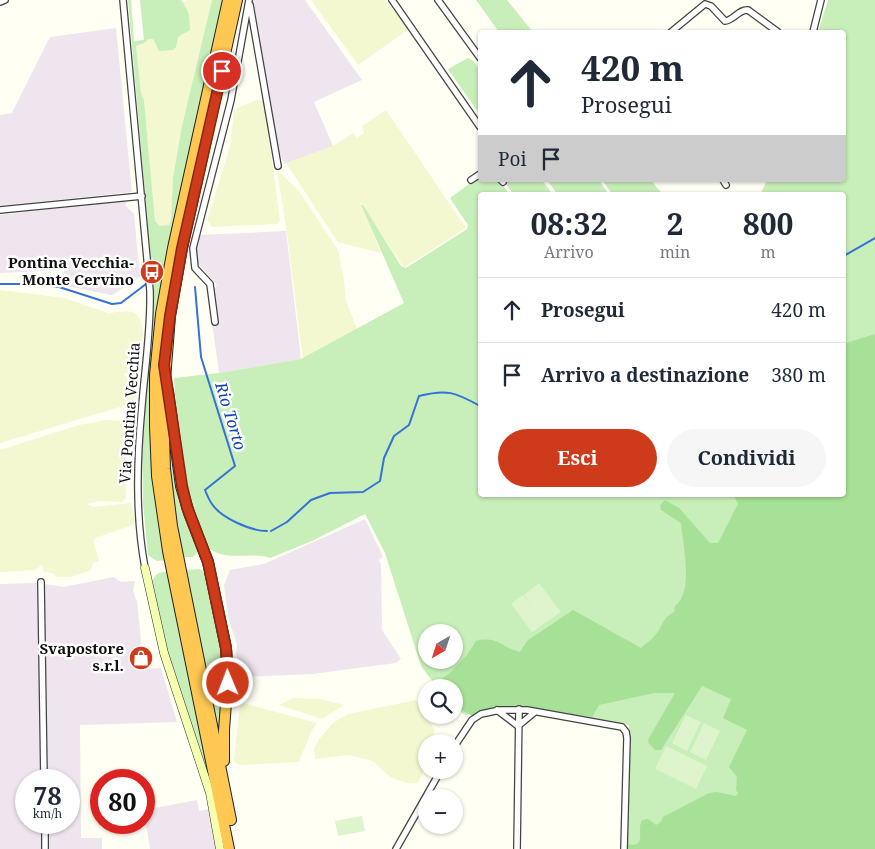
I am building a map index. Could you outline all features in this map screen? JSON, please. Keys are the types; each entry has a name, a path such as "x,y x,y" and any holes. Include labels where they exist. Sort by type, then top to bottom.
{"highway":[{"path":"160,453 170,291 228,0"},
{"path":"173,275 236,0"},
{"path":"170,291 161,314 156,375 160,453 168,496 177,574 230,849"},
{"path":"164,365 182,486 187,507 208,562 227,654 228,683 224,746 228,802"},
{"path":"177,574 228,802 236,849"}],"street":[{"path":"0,2 5,0"},
{"name":"Via Pontina Vecchia","path":"123,0 150,302 138,468 138,506 145,568 164,653 210,793 220,849"},
{"path":"249,0 278,166"},
{"path":"215,322 210,284 195,268 193,248 231,100 249,0"},
{"path":"392,0 478,124"},
{"path":"438,0 478,55"},
{"path":"814,30 821,0"},
{"path":"673,30 705,4 711,6 725,21 730,20 743,10 748,10 775,30"},
{"path":"471,180 478,175"},
{"path":"0,210 142,196"},
{"path":"42,582 44,769"},
{"path":"497,710 518,726"},
{"path":"463,734 472,720 497,710 535,712 620,726 626,731 627,738 624,849"},
{"path":"517,849 519,710"},
{"path":"518,726 535,712"},
{"path":"396,849 436,779"},
{"path":"45,834 45,848"}],"shaded area":[{"path":"253,0 305,0 362,80 314,102 333,146 285,164 278,151 266,84 267,80 264,78 258,42 259,32 252,5"},
{"path":"116,28 132,192 0,206 0,115 12,113 50,37"},
{"path":"128,200 125,205 134,214 140,277 112,295 65,286 64,270 0,273 0,215"},
{"path":"286,231 301,359 219,373 212,322 218,321 214,289 217,285 197,262 195,253 199,235"},
{"path":"365,519 383,557 379,560 381,565 382,630 401,659 396,663 312,674 242,677 236,653 237,645 228,617 224,585 230,570 264,564"},
{"path":"114,577 121,582 135,581 133,591 137,602 144,669 161,668 177,722 80,725 81,838 102,838 102,849 0,849 0,584 38,583 63,587"},
{"path":"197,800 199,811 210,809 218,849 150,849 148,834 155,834 155,808"}],"green space":[{"path":"128,0 131,0 134,41 144,40 140,0 181,0 189,16 190,30 178,37 176,47 173,50 159,51 153,39 149,39 136,46 141,93 144,100 155,221 160,226 169,225 171,220 173,178 182,126 212,0 223,0 188,175 153,379 167,560 157,561 148,555 143,503 142,443 154,295"},
{"path":"188,0 212,0 182,126 173,178 171,220 169,225 164,227 155,221 144,100 141,93 136,46 149,39 153,39 156,47 176,47 177,37 186,33 182,3"},
{"path":"311,0 385,0 409,29 358,65"},
{"path":"476,0 507,0 531,30 498,30"},
{"path":"828,0 875,0 875,849 625,849 629,725 525,707 500,707 465,715 463,714 463,679 431,679 423,669 463,669 463,624 418,624 418,657 385,553 365,514 312,541 270,558 256,555 224,555 208,548 194,514 184,476 174,378 219,373 301,359 404,303 361,205 363,205 401,266 406,268 467,229 468,225 450,198 478,177 478,182 500,182 508,192 478,192 478,497 846,497 846,192 761,192 766,182 846,182 846,30 819,30"},
{"path":"468,58 474,62 478,68 478,112 448,69"},
{"path":"256,100 264,101 280,221 278,224 212,227 207,220 230,147 234,111"},
{"path":"386,110 466,228 405,267 359,200 381,253 338,242 286,163 333,146 353,133 357,138 364,133 362,126"},
{"path":"277,170 299,191 338,250 346,301 396,428 319,491 287,233"},
{"path":"504,182 543,182 551,192 512,192"},
{"path":"548,182 600,182 607,192 556,192"},
{"path":"603,182 653,182 661,192 611,192"},
{"path":"0,290 64,298 108,313 128,311 135,313 141,320 143,335 132,368 128,373 123,374 127,377 139,377 133,403 0,443"},
{"path":"875,334 875,849 627,849 627,844 637,844 639,841 642,820 648,819 656,825 661,822 663,817 709,793 717,792 736,796 738,793 736,790 737,777 729,767 747,730 723,718 731,699 702,686 661,750 655,750 648,742 649,738 675,693 654,693 599,705 592,717 516,706 495,707 472,716 463,711 463,679 441,679 454,669 463,669 463,659 476,641 494,641 520,652 527,641 573,610 641,648 651,640 667,617 674,612 675,606 681,600 686,580 681,523 661,510 660,505 665,500 679,508 710,543 718,543 738,504 735,497 846,497 846,343"},
{"path":"107,420 123,421 125,426 126,498 122,502 99,501 86,504 93,507 131,503 135,522 133,525 95,538 94,542 99,561 93,563 91,570 71,577 56,577 53,573 44,572 42,565 35,570 0,572 0,450 79,425"},
{"path":"167,426 199,551 193,557 183,557 170,482"},
{"path":"200,569 206,574 222,646 224,676 220,738 218,739 186,570"},
{"path":"170,571 213,790 167,655 152,584 156,575"},
{"path":"539,583 561,612 532,632 511,604 523,595 532,606 524,595"},
{"path":"293,698 321,699 344,705 322,719 279,705"},
{"path":"416,700 418,703 418,724 431,724 435,734 418,734 418,779 420,779 418,783 406,783 390,777 373,761 350,755 315,759 314,749 319,739 333,723 348,714"},
{"path":"243,703 317,723 310,734 299,762 240,765 236,763 234,760 240,705"},
{"path":"686,715 701,722 687,751 672,743"},
{"path":"704,723 720,731 706,760 690,752"},
{"path":"666,746 707,766 696,789 655,769"},
{"path":"362,816 365,831 338,836 335,821"}],"waterway":[{"name":"Rio Torto","path":"846,255 875,238"},
{"name":"Rio Torto","path":"0,284 30,284 59,287 112,304 121,303 146,284"},
{"name":"Rio Torto","path":"195,287 201,357 235,466 205,490 216,509 229,519 253,529 267,531"},
{"name":"Rio Torto","path":"271,531 287,522 311,500 330,493 363,492 380,481 384,458 394,436 409,425 419,396 444,392 451,393 478,405"}],"place":[{"name":"Pontina Vecchia- Monte Cervino","path":"152,272"},
{"name":"Svapostore s.r.l.","path":"141,658"}],"route":[{"path":"222,71 182,248 170,316 164,365 185,501 208,562 224,635 228,683"}]}
